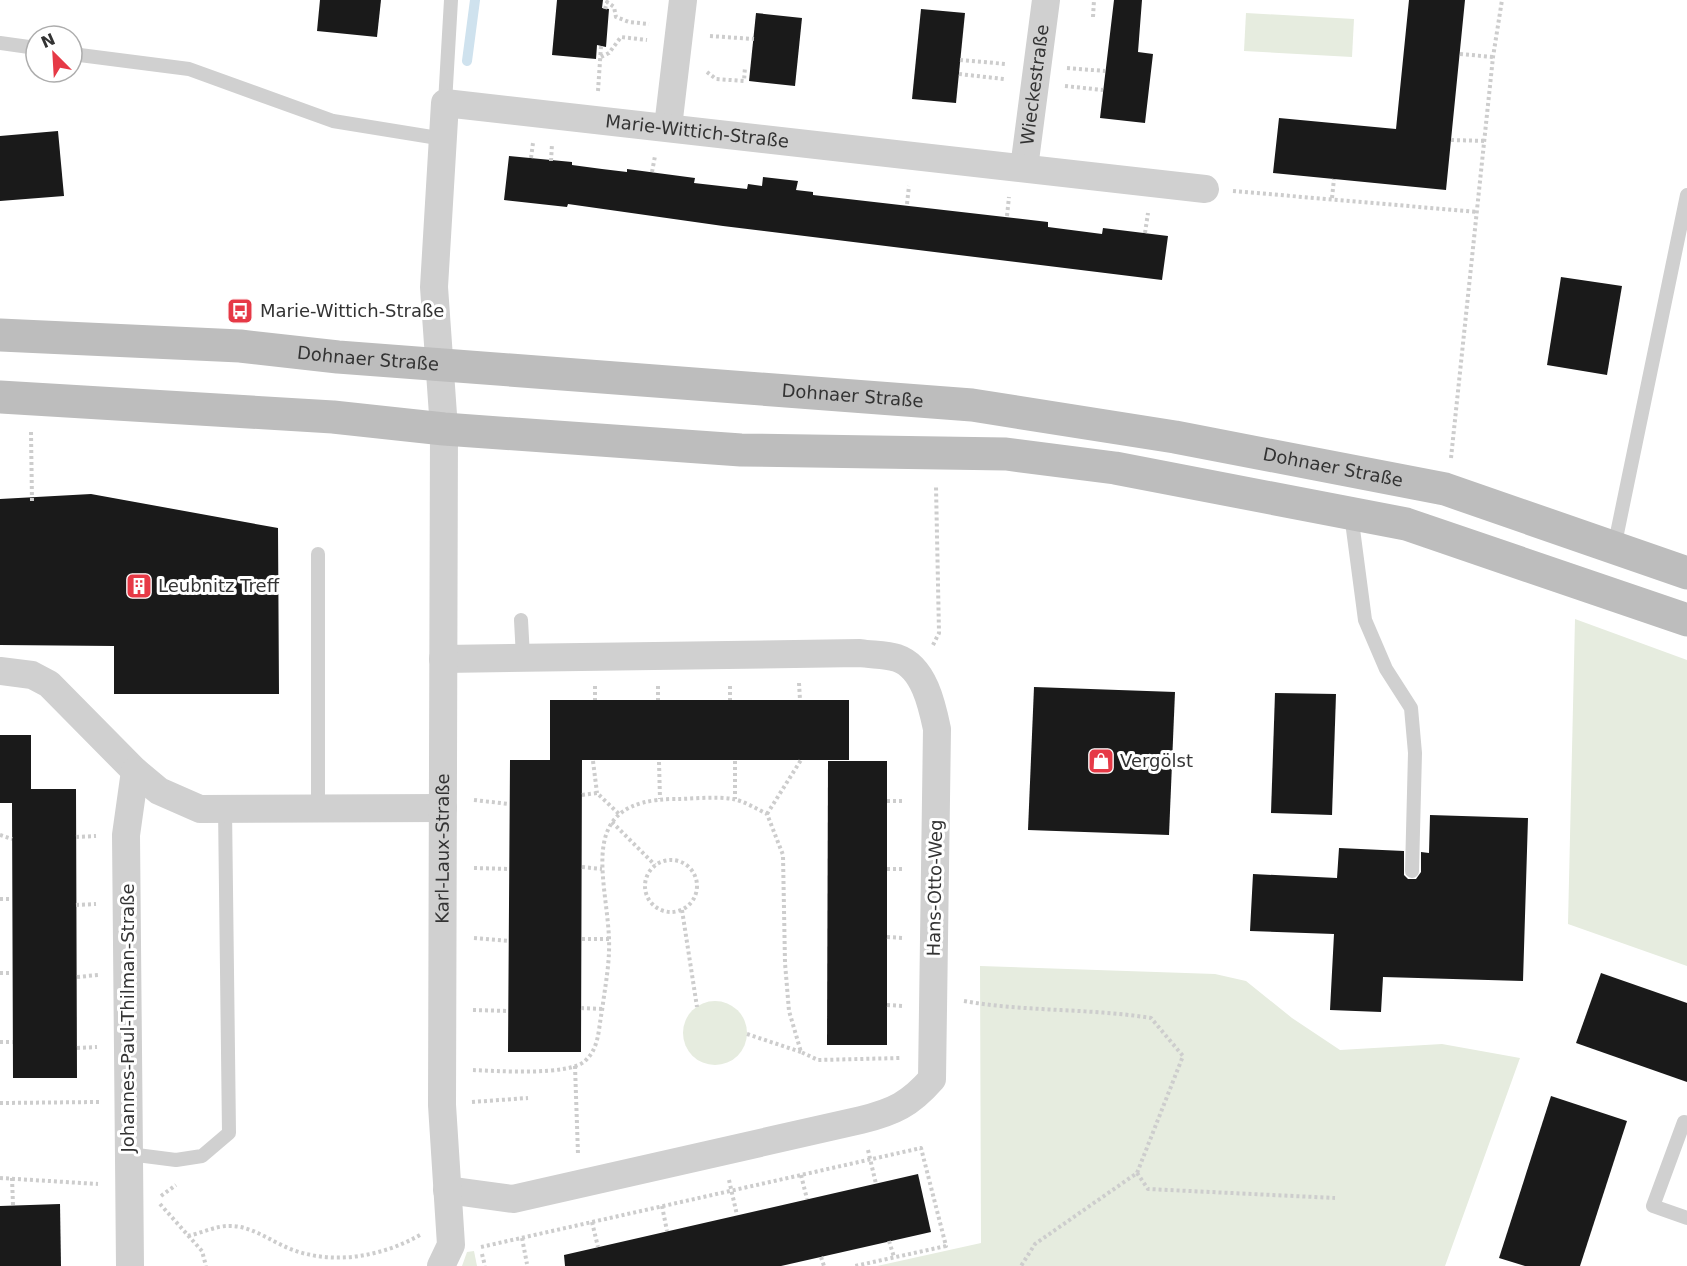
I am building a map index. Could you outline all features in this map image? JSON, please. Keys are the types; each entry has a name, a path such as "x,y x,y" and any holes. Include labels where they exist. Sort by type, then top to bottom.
{"main road":[{"name":"Dohnaer Straße","path":"0,335 240,346 440,365 972,405 1175,436 1445,489 1687,573"},
{"path":"0,397 333,417 444,429 741,450 1006,454 1115,468 1406,524 1687,620"}],"street":[{"name":"Wieckestraße","path":"1017,180 1037,75 1046,0"},
{"path":"668,127 679,33"},
{"name":"Marie-Wittich-Straße","path":"444,103 668,127 1017,180 1205,189"},
{"path":"444,103 444,139 434,286 444,429"},
{"name":"Karl-Laux-Straße","path":"444,429 442,1105 447,1190 447,1243"},
{"name":"Hans-Otto-Weg","path":"443,659 860,653 899,658 918,675 932,702 937,729 922,1000 932,1079 913,1100 885,1114 513,1199 447,1190"},
{"path":"0,671 32,675 49,684 135,771 159,791 200,808 443,808"},
{"name":"Johannes-Paul-Thilman-Straße","path":"130,1266 126,835 135,771"}],"lane":[{"path":"444,103 452,0"},
{"path":"0,43 24,46"},
{"path":"84,56 189,69 333,121 444,139"},
{"path":"1614,548 1687,195"},
{"path":"1351,513 1365,620 1386,669 1411,708 1415,753 1412,871"},
{"path":"318,554 318,808"},
{"path":"522,620 523,657"},
{"path":"129,1154 176,1160 202,1156 229,1133 225,808"},
{"path":"1687,1123 1684,1122 1653,1206 1687,1218"}],"path":[{"path":"1093,17 1094,0"},
{"path":"1445,489 1450,469 1493,57 1502,0"},
{"path":"605,9 608,2 614,7 616,17 679,33 754,39"},
{"path":"601,57 609,53 621,37 679,33"},
{"path":"679,33 710,76 716,79 744,81 745,67"},
{"path":"595,118 602,46"},
{"path":"1460,54 1493,57"},
{"path":"960,60 1103,90"},
{"path":"959,74 1037,75 1105,71"},
{"path":"1451,140 1486,141"},
{"path":"1332,198 1335,179"},
{"path":"1006,216 1017,180"},
{"path":"1205,189 1478,212"},
{"path":"32,399 32,501"},
{"path":"918,675 939,633 936,485 932,454"},
{"path":"730,685 730,700"},
{"path":"800,687 800,700"},
{"path":"658,689 658,700"},
{"path":"595,690 595,700"},
{"path":"593,760 597,793 619,814"},
{"path":"767,814 801,760"},
{"path":"735,761 735,799"},
{"path":"660,762 660,799"},
{"path":"582,795 597,793"},
{"path":"442,1070 559,1071 584,1063 598,1043 602,1009 608,985 609,939 602,845 612,822 619,814 633,806 660,799 735,799 767,814 783,855 784,963 788,999 801,1052"},
{"path":"474,800 509,804"},
{"path":"612,822 655,865"},
{"path":"0,835 12,839"},
{"path":"76,837 89,837"},
{"path":"671,859 681,861 696,875 696,895 682,910 662,910 647,896 646,876 655,865 671,859"},
{"path":"582,867 602,868"},
{"path":"468,868 509,869"},
{"path":"0,899 12,899"},
{"path":"76,904 94,904"},
{"path":"682,910 697,1007"},
{"path":"887,937 907,938"},
{"path":"582,939 609,939"},
{"path":"0,973 12,973"},
{"path":"887,1005 922,1000 998,1007 1108,1011 1151,1018 1184,1056 1137,1173 1035,1244 1021,1266"},
{"path":"581,1008 602,1009"},
{"path":"747,1034 818,1060 904,1058"},
{"path":"0,1042 12,1042"},
{"path":"574,1066 577,1128"},
{"path":"442,1105 528,1098"},
{"path":"0,1103 129,1102"},
{"path":"188,1236 228,1226 253,1231 290,1250 322,1257 372,1256 404,1245 447,1243 481,1247 921,1148 946,1246 855,1266"},
{"path":"1137,1173 1148,1189 1335,1198"},
{"path":"801,1175 807,1199"},
{"path":"0,1178 85,1183"},
{"path":"12,1178 13,1205"},
{"path":"156,1200 176,1185"},
{"path":"662,1206 667,1232"},
{"path":"164,1208 202,1251 206,1266"},
{"path":"592,1222 598,1247"},
{"path":"522,1238 527,1264"},
{"path":"889,1241 894,1257"},
{"path":"481,1247 485,1266"},
{"path":"820,1257 824,1266"}],"shaded area":[{"path":"1246,13 1354,19 1352,57 1244,51"},
{"path":"1575,619 1687,660 1687,966 1568,924"},
{"path":"980,966 1215,974 1246,981 1292,1018 1340,1050 1442,1044 1520,1058 1445,1266 877,1266 981,1243"},
{"path":"715,1001 733,1006 738,1010 742,1015 747,1033 742,1051 738,1056 733,1060 715,1065 697,1060 692,1056 688,1051 683,1033 688,1015 692,1010 697,1006"},
{"path":"474,1251 477,1266 462,1266 467,1252"}],"building":[{"path":"320,0 381,0 377,37 317,31"},
{"path":"557,0 603,0 602,8 609,9 606,47 597,45 596,59 552,55"},
{"path":"1114,0 1142,0 1138,52 1153,54 1145,123 1100,118"},
{"path":"1409,0 1465,0 1446,190 1273,173 1279,118 1396,129"},
{"path":"921,9 965,13 956,103 912,99"},
{"path":"756,13 802,18 795,86 749,81"},
{"path":"58,131 64,196 0,201 0,136"},
{"path":"509,156 572,162 572,165 627,172 627,169 695,178 694,183 747,189 748,184 762,186 763,177 798,181 796,190 813,192 813,195 1048,222 1048,227 1102,234 1103,228 1168,236 1162,280 723,226 568,204 567,207 504,200"},
{"path":"1561,277 1622,286 1607,375 1547,365"},
{"name":"Leubnitz Treff","path":"91,494 278,528 279,694 114,694 114,646 0,645 0,499"},
{"name":"Vergölst","path":"1034,687 1175,692 1169,835 1028,830"},
{"path":"1275,693 1336,694 1332,815 1271,813"},
{"path":"550,700 849,700 849,760 582,760 581,1052 508,1052 510,760 550,760"},
{"path":"0,735 31,735 31,789 76,789 77,1078 13,1078 12,803 0,803"},
{"path":"828,761 887,761 887,1045 827,1045"},
{"path":"1430,815 1528,818 1523,981 1383,977 1381,1012 1330,1010 1334,934 1250,931 1253,874 1337,878 1339,848 1404,851 1404,875 1408,879 1416,879 1421,872 1421,852 1429,853"},
{"path":"1601,973 1687,1003 1687,1082 1576,1043"},
{"path":"1551,1096 1627,1121 1580,1266 1525,1266 1499,1258"},
{"path":"918,1174 931,1232 781,1266 565,1266 564,1255"},
{"path":"60,1204 61,1266 0,1266 0,1206"}],"waterway":[{"path":"467,61 475,0"}],"place":[{"name":"Marie-Wittich-Straße","path":"240,311"},
{"name":"Leubnitz Treff","path":"139,586"},
{"name":"Vergölst","path":"1101,761"}]}
